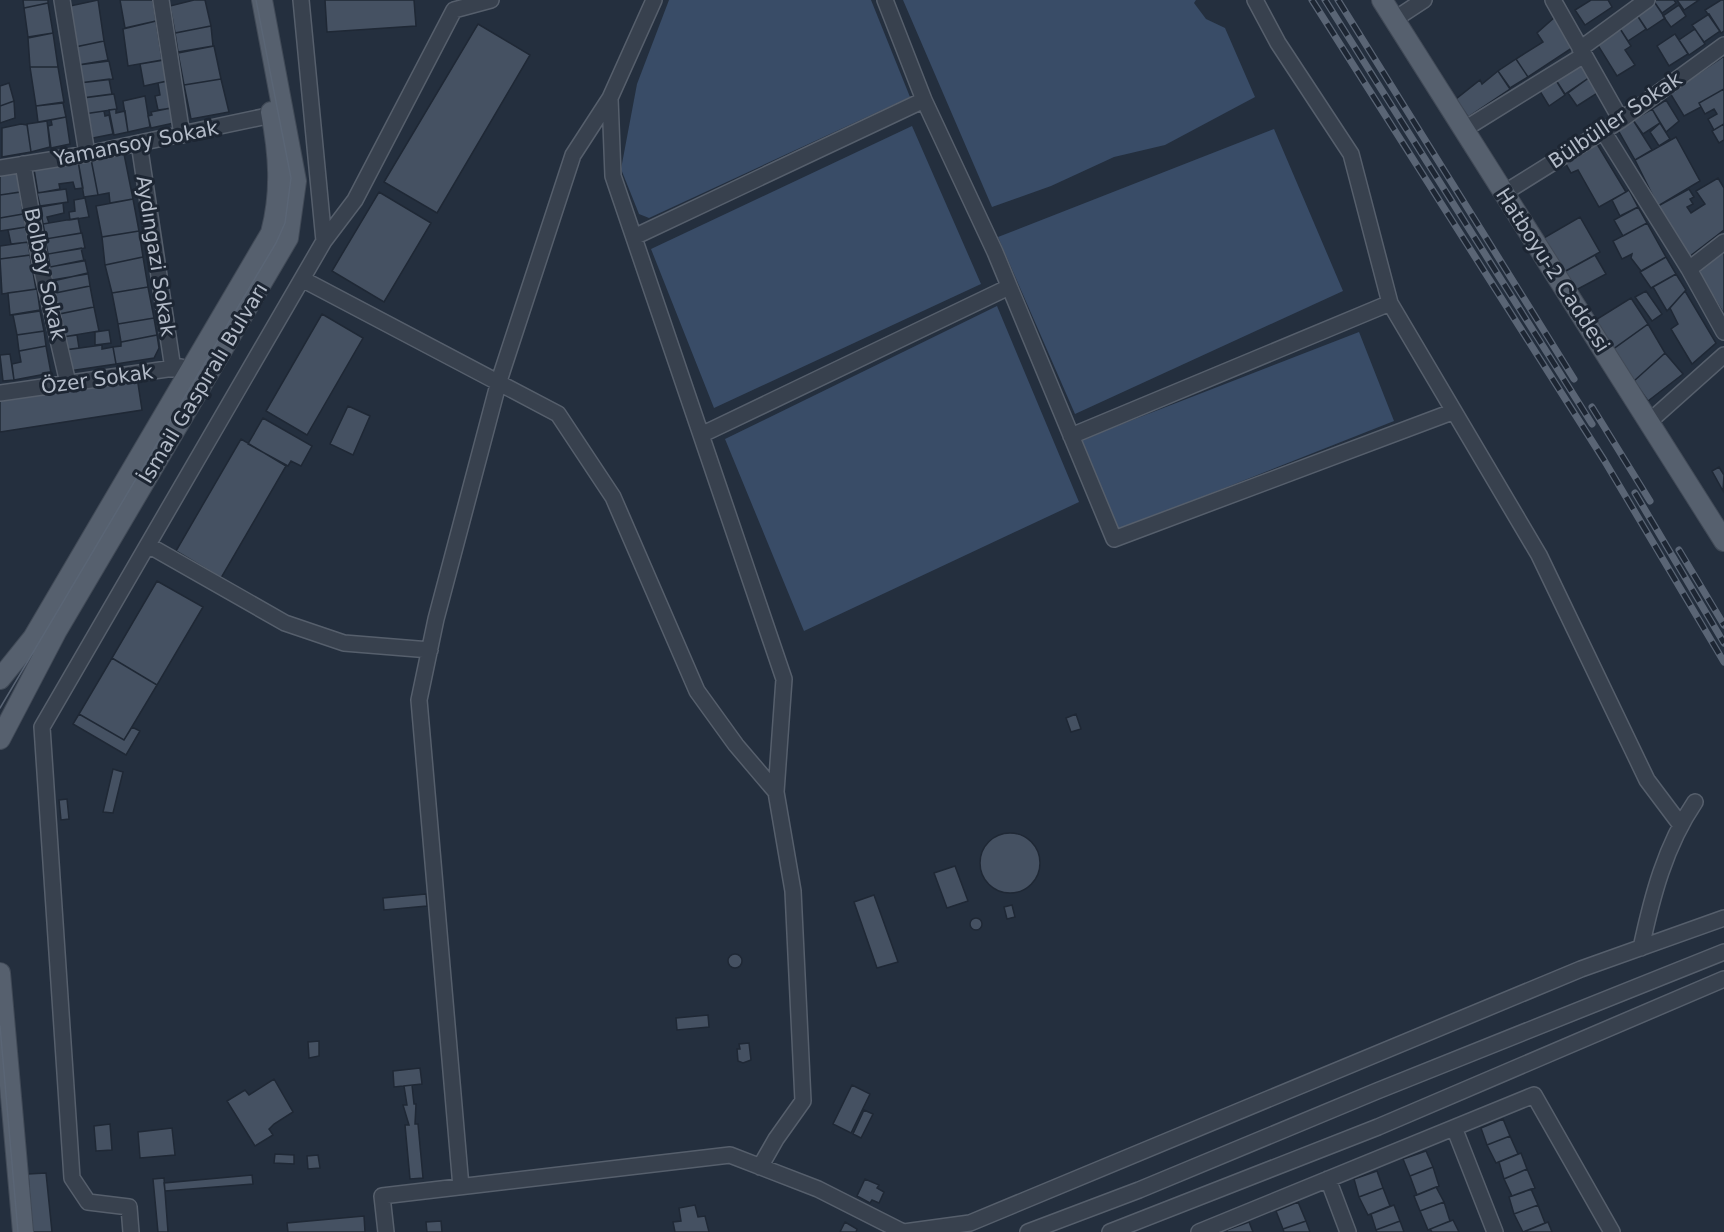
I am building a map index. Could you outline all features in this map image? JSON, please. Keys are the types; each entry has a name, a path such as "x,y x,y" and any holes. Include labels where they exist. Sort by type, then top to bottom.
{"main road":[{"path":"0,679 33,638 271,232 278,206 280,180 272,115 249,0"},
{"name":"İsmail Gaspıralı Bulvarı","path":"0,739 56,632 288,238 296,181 262,0"},
{"name":"Hatboyu-2 Caddesi","path":"1382,0 1462,130 1650,421 1724,542"},
{"path":"0,973 23,1232"},
{"path":"0,1106 11,1232"}],"street":[{"path":"62,0 87,154"},
{"path":"160,0 182,135"},
{"path":"301,0 324,241"},
{"path":"131,1232 129,1207 88,1202 72,1178 42,727 324,241 355,200 454,10 491,0"},
{"path":"461,1187 420,700 430,650 499,381 573,155 610,98 654,0"},
{"path":"885,0 924,100 1010,287 1114,539 1452,412"},
{"path":"1255,0 1278,43 1351,154 1390,303 1452,412 1539,555 1647,780 1680,824"},
{"path":"1395,20 1424,0"},
{"path":"1462,130 1582,52 1647,0"},
{"path":"1560,3 1582,52 1621,120"},
{"name":"Bülbüller Sokak","path":"1504,193 1621,120 1724,45"},
{"path":"610,98 613,176 703,434 784,679 776,792 793,891 803,1101 760,1167"},
{"path":"634,237 924,100"},
{"name":"Yamansoy Sokak","path":"0,168 87,154 272,115"},
{"path":"1604,131 1689,269 1724,332"},
{"name":"Aydıngazi Sokak","path":"139,143 173,369"},
{"name":"Bolbay Sokak","path":"23,164 40,262 68,383"},
{"path":"1689,269 1724,242"},
{"path":"302,279 558,414 613,498 697,691 736,745 776,792"},
{"path":"703,434 1010,287"},
{"path":"1071,436 1390,303"},
{"path":"1650,421 1724,355"},
{"name":"Özer Sokak","path":"0,393 194,366"},
{"path":"148,545 285,623 344,643 430,650"},
{"path":"1641,948 1653,894 1680,824 1695,802"},
{"path":"386,1232 382,1196 730,1155 818,1189 903,1232 970,1223 1537,987 1724,918"},
{"path":"1028,1232 1139,1190 1377,1091 1724,952"},
{"path":"1110,1232 1378,1127 1724,979"},
{"path":"1199,1232 1455,1130 1534,1095 1612,1232"},
{"path":"1455,1130 1495,1232"},
{"path":"1328,1179 1348,1232"}],"water":[{"path":"669,0 871,0 910,97 649,218 639,214 621,169 637,84"},
{"path":"903,0 1196,0 1194,3 1206,19 1225,28 1255,97 1165,145 1114,157 1051,186 992,207"},
{"path":"912,126 981,284 714,408 651,249"},
{"path":"1274,129 1343,291 1075,414 998,237"},
{"path":"997,306 1079,502 804,631 725,439"},
{"path":"1359,332 1394,421 1116,531 1081,440"}],"building":[{"path":"23,0 48,0 48,3 24,8"},
{"path":"98,0 104,41 75,47 70,6"},
{"path":"120,0 153,0 156,21 125,28"},
{"path":"194,0 205,0 211,26 175,33 170,6"},
{"path":"325,0 414,0 416,26 327,32"},
{"path":"1591,0 1608,0 1612,7 1585,25 1575,10"},
{"path":"1653,0 1665,18 1647,30 1635,12"},
{"path":"1653,0 1674,0 1676,3 1662,13"},
{"path":"1677,0 1699,0 1684,10"},
{"path":"1724,0 1724,31 1721,33 1705,10"},
{"path":"48,3 53,33 28,37 24,8"},
{"path":"1679,5 1686,16 1671,27 1663,16"},
{"path":"1635,12 1646,29 1628,41 1617,24"},
{"path":"1709,14 1720,31 1704,42 1692,25"},
{"path":"1555,17 1572,48 1528,77 1516,59 1543,42 1537,33"},
{"path":"156,21 162,60 128,66 123,29"},
{"path":"478,24 530,55 437,213 384,182"},
{"path":"1617,24 1631,46 1625,50 1635,65 1617,76 1594,39"},
{"path":"211,26 213,46 178,52 175,33"},
{"path":"1695,29 1705,44 1689,55 1679,40"},
{"path":"53,33 58,67 30,67 28,38"},
{"path":"1675,34 1688,54 1669,66 1657,46"},
{"path":"104,41 108,60 78,65 75,47"},
{"path":"214,46 221,79 184,85 178,53"},
{"path":"1724,56 1724,89 1699,103 1701,107 1684,116 1670,93"},
{"path":"1516,59 1528,77 1510,88 1498,71"},
{"path":"164,60 167,81 144,86 140,64"},
{"path":"1580,60 1590,77 1565,94 1554,77"},
{"path":"109,61 113,79 80,83 78,65"},
{"path":"30,67 58,67 64,102 36,106"},
{"path":"1498,71 1510,89 1468,117 1456,99 1480,80 1482,84"},
{"path":"1554,77 1565,95 1549,106 1538,88"},
{"path":"1590,77 1599,92 1577,106 1568,93"},
{"path":"109,79 112,94 82,98 80,83"},
{"path":"221,79 229,112 191,119 184,85"},
{"path":"168,81 173,108 158,110 155,96 160,95 158,83"},
{"path":"9,83 14,101 0,106 0,86"},
{"path":"1724,89 1724,124 1714,130 1708,119 1717,114 1714,109 1705,114 1699,103"},
{"path":"114,94 117,109 85,114 83,98"},
{"path":"145,96 150,127 128,132 123,101"},
{"path":"1666,100 1679,121 1666,132 1652,109"},
{"path":"14,101 15,118 0,123 0,106"},
{"path":"63,103 66,117 38,122 36,106"},
{"path":"171,108 174,123 151,128 148,116 152,115 151,112"},
{"path":"116,109 116,113 125,111 128,132 114,135 109,110"},
{"path":"1652,109 1660,123 1643,134 1633,120"},
{"path":"104,111 105,116 109,115 113,134 88,139 84,114"},
{"path":"66,117 70,144 51,148 48,126 52,125 51,120"},
{"path":"1633,120 1652,150 1635,160 1618,130"},
{"path":"47,121 50,147 31,152 27,124"},
{"path":"1660,123 1670,139 1659,146 1650,132"},
{"path":"1724,124 1724,140 1719,143 1712,131"},
{"path":"27,125 31,152 2,157 2,128"},
{"path":"1676,137 1700,181 1658,206 1635,160"},
{"path":"1597,144 1626,192 1599,207 1578,170 1571,173 1566,164"},
{"path":"124,154 133,199 110,203 109,193 98,195 91,159"},
{"path":"91,159 98,195 84,197 78,161"},
{"path":"78,161 83,188 75,189 73,182 59,184 60,189 38,193 34,169"},
{"path":"17,172 20,192 0,195 0,175"},
{"path":"1718,178 1724,188 1724,230 1689,257 1658,206 1689,189 1694,197 1690,199 1693,204 1687,207 1691,213 1705,204 1696,191"},
{"path":"66,189 68,202 40,206 37,193"},
{"path":"1629,190 1638,207 1620,216 1612,200"},
{"path":"20,192 23,214 0,218 0,195"},
{"path":"379,192 431,223 384,302 332,271"},
{"path":"85,198 89,217 70,220 69,212 75,211 74,200"},
{"path":"133,199 139,231 102,237 96,206"},
{"path":"63,203 64,213 47,217 49,223 43,224 40,207"},
{"path":"1638,207 1647,223 1623,236 1614,220"},
{"path":"23,214 26,227 0,231 0,218"},
{"path":"1580,217 1600,252 1562,273 1542,239"},
{"path":"78,218 81,233 46,239 43,224"},
{"path":"1647,223 1666,257 1641,271 1631,258 1632,254 1622,259 1613,241"},
{"path":"26,227 29,242 11,244 8,230"},
{"path":"139,231 143,257 105,265 102,237"},
{"path":"82,233 85,248 48,254 45,239"},
{"path":"28,242 30,255 0,259 0,246"},
{"path":"81,248 84,261 50,267 48,254"},
{"path":"1724,250 1724,314 1697,271"},
{"path":"30,255 36,289 2,294 0,259"},
{"path":"1595,255 1606,274 1576,290 1564,272"},
{"path":"143,257 148,287 112,293 105,265"},
{"path":"1666,257 1676,274 1651,288 1640,272"},
{"path":"85,260 88,274 52,280 50,267"},
{"path":"88,273 90,286 55,293 53,281"},
{"path":"1676,274 1686,290 1667,311 1653,287"},
{"path":"90,286 94,307 59,314 55,293"},
{"path":"148,287 154,318 118,324 112,293"},
{"path":"37,289 40,310 10,315 8,293"},
{"path":"1646,291 1662,314 1652,321 1635,297"},
{"path":"1685,291 1716,343 1692,364 1671,329 1678,324 1670,308"},
{"path":"1631,298 1648,324 1612,350 1594,321"},
{"path":"94,307 99,331 63,337 59,314"},
{"path":"40,311 44,331 17,335 13,315"},
{"path":"322,314 363,338 307,435 266,411"},
{"path":"154,318 157,335 121,342 118,324"},
{"path":"1648,324 1665,353 1634,381 1612,350"},
{"path":"109,330 111,343 95,345 95,332"},
{"path":"44,331 46,346 19,351 17,335"},
{"path":"77,335 79,348 64,350 62,337"},
{"path":"157,335 159,348 154,358 116,364 113,347 121,346 121,342"},
{"path":"102,345 102,349 113,347 116,364 69,371 65,350"},
{"path":"46,346 51,373 14,380 12,364 21,362 19,351"},
{"path":"1665,353 1683,374 1648,401 1634,381"},
{"path":"10,354 14,380 3,381 0,355"},
{"path":"137,377 142,410 0,432 0,398"},
{"path":"348,406 370,416 353,455 330,444"},
{"path":"263,418 312,446 301,466 291,461 288,466 248,444"},
{"path":"241,439 286,466 221,578 176,551"},
{"path":"1719,467 1724,475 1723,491 1712,471"},
{"path":"157,581 203,607 157,685 112,658"},
{"path":"112,658 157,685 124,740 79,714"},
{"path":"79,714 124,740 132,727 140,731 126,755 73,724"},
{"path":"1076,714 1081,729 1071,732 1066,718"},
{"path":"113,769 123,772 113,813 103,812"},
{"path":"67,799 69,819 61,820 59,800"},
{"path":"1010,833 1027,838 1035,846 1040,863 1035,880 1027,888 1010,893 993,888 985,880 980,863 985,846 993,838"},
{"path":"955,866 968,901 947,908 934,873"},
{"path":"426,894 427,906 384,910 383,898"},
{"path":"874,895 898,962 877,968 854,902"},
{"path":"1012,905 1015,917 1007,919 1004,907"},
{"path":"978,918 982,924 978,930 974,930 970,922"},
{"path":"735,954 740,956 742,961 740,966 735,968 730,966 728,961 730,956"},
{"path":"708,1015 709,1027 677,1030 676,1018"},
{"path":"319,1041 319,1056 309,1058 308,1042"},
{"path":"749,1043 751,1060 743,1063 738,1061 739,1044"},
{"path":"420,1068 422,1084 394,1087 393,1071"},
{"path":"274,1079 293,1112 269,1129 273,1135 255,1146 227,1101 245,1090 249,1095"},
{"path":"412,1085 423,1178 410,1179 405,1125 409,1125 403,1105 407,1105 404,1086"},
{"path":"852,1085 870,1094 851,1133 833,1124"},
{"path":"864,1110 873,1114 861,1138 853,1134"},
{"path":"1503,1119 1510,1136 1487,1145 1481,1128"},
{"path":"110,1124 112,1150 96,1151 94,1126"},
{"path":"172,1128 175,1155 140,1158 138,1132"},
{"path":"1510,1136 1518,1154 1496,1163 1487,1145"},
{"path":"1426,1151 1433,1167 1410,1176 1403,1159"},
{"path":"1521,1153 1527,1169 1504,1179 1499,1162"},
{"path":"275,1154 294,1155 294,1164 274,1163"},
{"path":"318,1155 320,1168 308,1169 307,1156"},
{"path":"1433,1167 1439,1186 1417,1195 1410,1176"},
{"path":"1527,1169 1535,1188 1512,1196 1504,1179"},
{"path":"1377,1171 1383,1188 1359,1197 1354,1179"},
{"path":"46,1173 52,1232 32,1232 28,1174"},
{"path":"252,1175 253,1184 165,1191 164,1183"},
{"path":"164,1178 168,1232 158,1232 153,1179"},
{"path":"865,1179 879,1185 877,1188 884,1192 879,1203 872,1200 870,1203 857,1196"},
{"path":"1436,1187 1444,1202 1420,1211 1414,1196"},
{"path":"1383,1188 1390,1206 1368,1215 1359,1197"},
{"path":"1531,1189 1538,1205 1514,1214 1509,1197"},
{"path":"1298,1202 1306,1221 1283,1229 1276,1211"},
{"path":"1444,1202 1450,1221 1428,1230 1420,1211"},
{"path":"695,1205 698,1217 705,1216 709,1232 675,1232 673,1222 681,1221 679,1208"},
{"path":"1394,1205 1400,1221 1376,1230 1371,1214"},
{"path":"1538,1205 1545,1223 1523,1232 1514,1214"},
{"path":"364,1216 365,1232 288,1232 287,1223"},
{"path":"1453,1220 1459,1232 1432,1232 1430,1229"},
{"path":"441,1221 442,1232 427,1232 426,1222"},
{"path":"1306,1221 1310,1232 1284,1232 1283,1229"},
{"path":"1400,1221 1404,1232 1377,1232 1376,1230"},
{"path":"845,1222 857,1229 856,1232 840,1232"},
{"path":"1249,1222 1253,1232 1227,1232 1227,1230"},
{"path":"1548,1222 1552,1232 1526,1232 1526,1231"}],"tram line":[{"path":"0,708 276,243 285,223 291,178 256,0"},
{"path":"0,1026 18,1232"}],"railway":[{"path":"1312,0 1604,460 1724,662"},
{"path":"1325,0 1592,424"},
{"path":"1338,0 1574,379"},
{"path":"1592,407 1650,501"},
{"path":"1635,493 1724,643"},
{"path":"1679,550 1724,625"}]}
